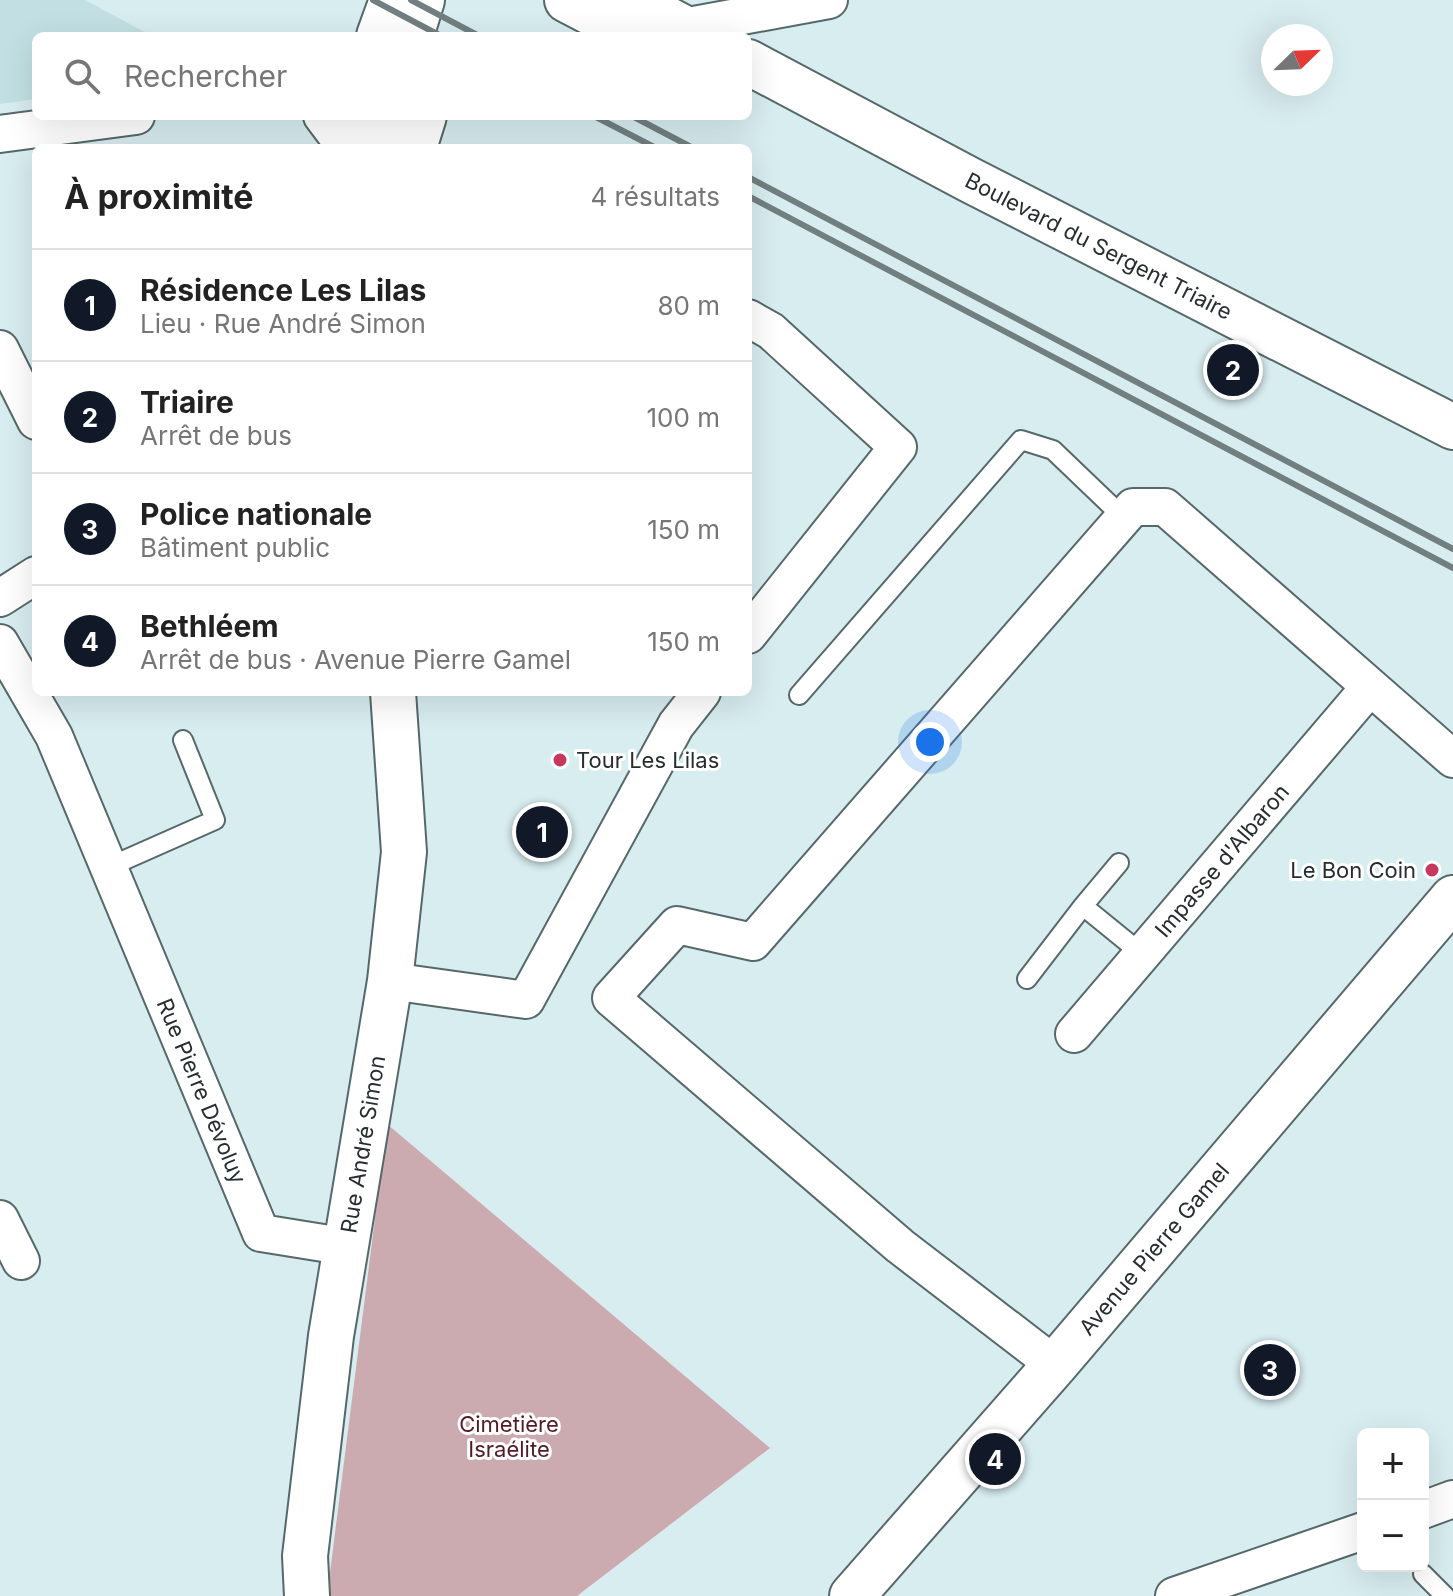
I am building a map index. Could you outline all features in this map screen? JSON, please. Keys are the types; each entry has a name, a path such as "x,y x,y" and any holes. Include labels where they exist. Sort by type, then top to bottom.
{"street":[{"path":"380,32 392,0"},
{"path":"412,32 422,0"},
{"path":"440,32 442,0"},
{"path":"567,0 628,32"},
{"path":"631,0 691,32 829,0"},
{"name":"Boulevard du Sergent Triaire","path":"752,64 984,188 1453,427"},
{"name":"Boulevard du Sergent Triaire","path":"752,96 1453,455"},
{"path":"0,134 106,120"},
{"path":"325,120 346,144"},
{"path":"357,144 392,126"},
{"path":"752,320 771,331 898,447 752,630"},
{"path":"0,349 32,413"},
{"path":"1055,1365 900,1246 611,998 677,925 753,942 1133,507 1165,507 1453,759"},
{"path":"0,598 32,578"},
{"name":"Rue Pierre Dévoluy","path":"0,643 54,736 111,866 261,1233 348,1247"},
{"name":"Impasse d'Albaron","path":"1074,1034 1369,688"},
{"name":"Rue André Simon","path":"307,1596 305,1556 336,1302 348,1247 390,981 404,852 393,696"},
{"path":"390,981 526,1000 676,725 699,696"},
{"name":"Avenue Pierre Gamel","path":"852,1596 1055,1365 1453,898"},
{"path":"0,1219 21,1261"},
{"path":"1429,1508 1453,1499"},
{"path":"1174,1596 1236,1585 1357,1534"}],"lane":[{"path":"799,695 1021,440 1053,450 1124,518"},
{"path":"111,866 215,820 183,740"},
{"path":"1027,979 1119,863"},
{"path":"1083,906 1142,954"},
{"path":"1423,1574 1445,1596"}],"shaded area":[{"path":"0,0 85,0 145,32 32,32 32,100 0,104"}],"green space":[{"name":"Cimetière Israélite","path":"387,1124 770,1448 577,1596 327,1596"}],"railway":[{"path":"373,0 433,32"},
{"path":"411,0 471,32"},
{"path":"602,120 648,144"},
{"path":"640,120 685,144"},
{"path":"752,179 1453,549"},
{"path":"752,198 1453,568"}],"place":[{"name":"Triaire","path":"1233,370"},
{"name":"Tour Les Lilas","path":"560,760"},
{"name":"Résidence Les Lilas","path":"542,832"},
{"name":"Le Bon Coin","path":"1432,870"},
{"name":"Police nationale","path":"1270,1370"},
{"name":"Bethléem","path":"995,1459"}]}
